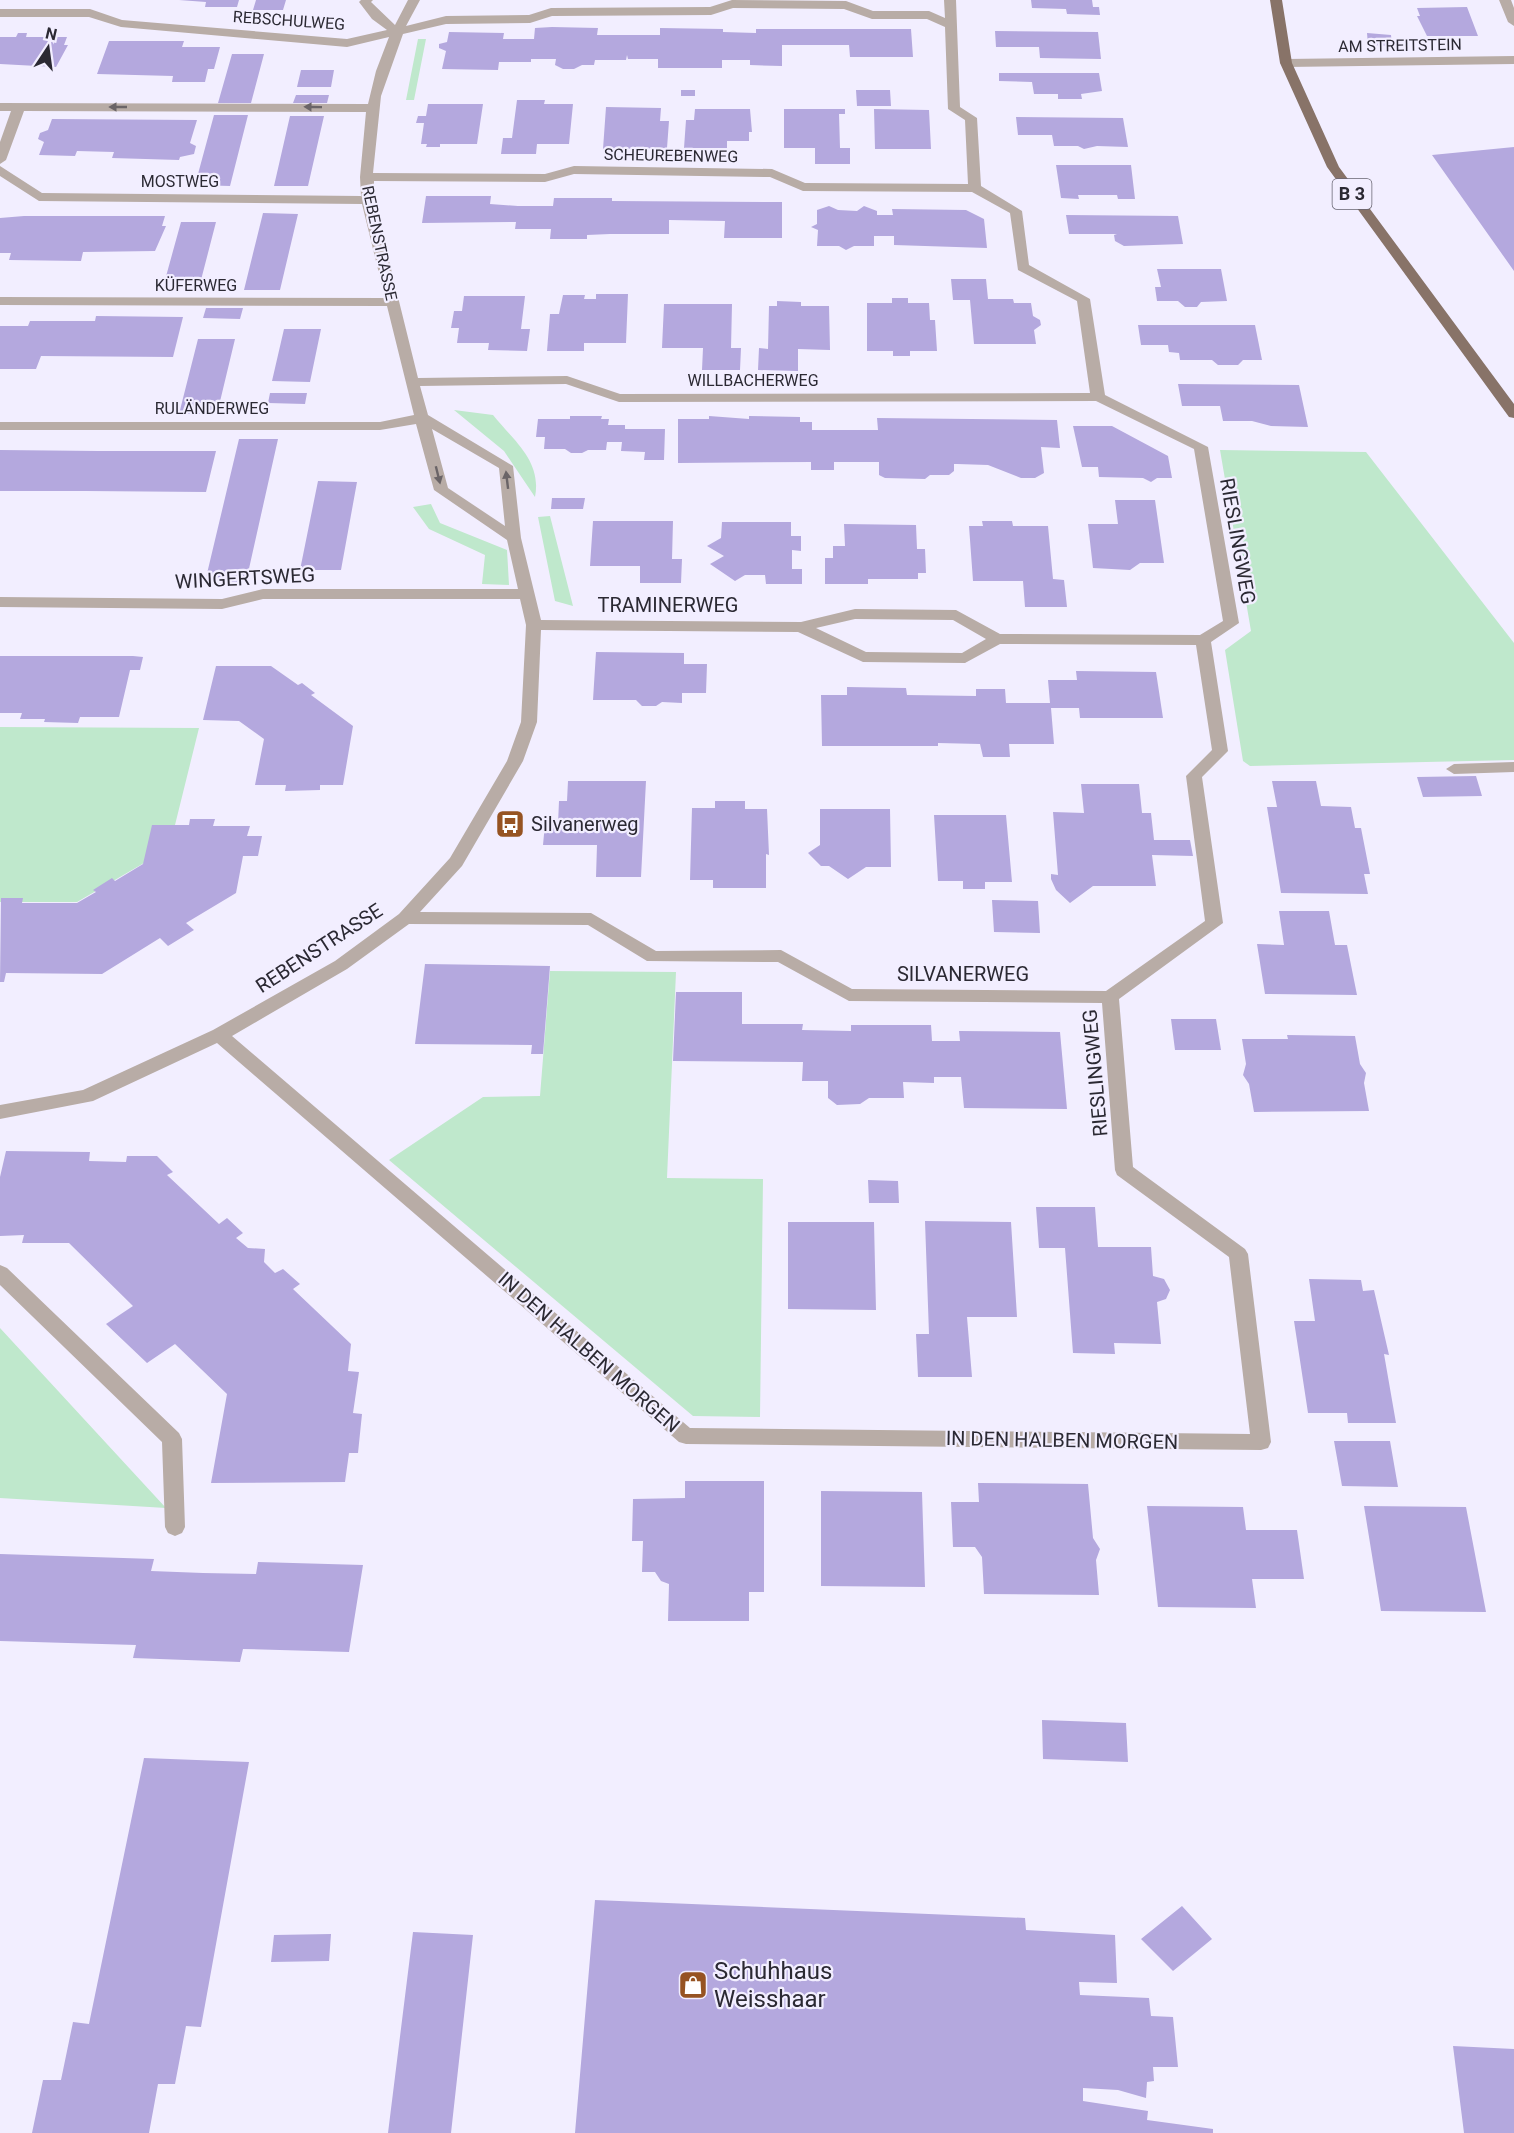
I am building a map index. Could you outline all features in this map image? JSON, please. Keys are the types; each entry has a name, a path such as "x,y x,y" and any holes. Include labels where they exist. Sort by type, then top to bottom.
{"main road":[{"name":"B 3","path":"1276,0 1286,63 1332,167 1514,414"}],"street":[{"path":"367,0 366,3 376,16 396,31"},
{"name":"REBENSTRASSE","path":"414,0 396,31 380,71 371,108 366,177 368,200 441,490 514,538"},
{"path":"950,0 954,109 971,118 975,188 1016,211 1023,267 1083,299 1098,397"},
{"path":"1505,0 1514,22"},
{"name":"REBSCHULWEG","path":"0,13 90,13 121,23 347,43 446,20 530,19 551,12 711,11 732,4 846,5 872,15 929,15 951,25"},
{"name":"AM STREITSTEIN","path":"1286,63 1514,60"},
{"path":"0,107 371,108"},
{"path":"0,160 19,107"},
{"name":"MOSTWEG","path":"0,170 39,197 368,200"},
{"name":"SCHEUREBENWEG","path":"366,177 545,178 574,170 760,172 772,173 803,187 975,188"},
{"name":"KÜFERWEG","path":"0,301 392,302"},
{"name":"WILLBACHERWEG","path":"412,382 567,380 619,398 1098,397"},
{"name":"RIESLINGWEG","path":"1098,397 1201,447 1231,623 1203,640 1220,751 1194,776 1214,923 1110,997 1124,1170 1238,1254 1261,1442"},
{"name":"REBENSTRASSE","path":"0,1112 87,1096 219,1035 341,965 405,918 456,862 515,761 529,722 534,625 514,538 506,466 423,418"},
{"name":"RULÄNDERWEG","path":"0,426 380,426 423,418"},
{"name":"WINGERTSWEG","path":"0,602 222,604 262,594 528,594"},
{"name":"TRAMINERWEG","path":"534,625 801,627 855,614 956,615 997,639 965,658 863,657 801,627"},
{"path":"997,639 1203,640"},
{"path":"1454,769 1514,767"},
{"name":"SILVANERWEG","path":"405,918 591,919 653,957 781,957 849,995 1110,997"},
{"name":"IN DEN HALBEN MORGEN","path":"219,1035 686,1436 1261,1442"},
{"path":"0,1273 172,1439 175,1527"}],"green space":[{"path":"418,39 426,39 414,100 406,100"},
{"path":"454,410 493,415 530,462 536,484 535,497 504,451"},
{"path":"1220,450 1366,452 1514,643 1514,760 1250,766 1243,761 1225,650 1251,631"},
{"path":"431,504 440,523 507,550 509,585 482,584 485,555 429,529 413,507"},
{"path":"550,516 573,606 555,601 538,517"},
{"path":"0,727 199,728 175,825 144,863 77,902 0,902"},
{"path":"550,971 676,972 667,1178 763,1179 760,1417 693,1416 389,1160 483,1097 540,1096"},
{"path":"0,1328 166,1508 0,1498"}],"building":[{"path":"179,0 239,0 237,7 205,7 206,2"},
{"path":"256,0 286,0 283,10 253,10"},
{"path":"1031,0 1092,0 1093,7 1099,7 1100,15 1067,14 1066,9 1032,8"},
{"path":"1467,7 1478,36 1427,36 1417,16 1420,16 1417,8"},
{"path":"535,28 598,28 597,35 660,35 660,28 723,29 723,32 756,33 756,29 911,29 913,57 850,57 849,45 782,45 782,66 750,65 750,60 722,60 722,68 658,68 658,59 628,59 627,55 626,60 595,60 594,65 582,65 574,69 563,69 555,65 556,59 531,59 531,62 499,62 498,70 442,69 446,51 439,48 439,44 447,42 449,32 504,33 503,39 534,39"},
{"path":"995,31 1098,32 1101,59 1040,58 1039,47 996,47"},
{"path":"18,33 27,33 26,37 67,37 64,45 68,45 56,67 0,64 0,37 16,37"},
{"path":"1367,33 1391,35 1392,46 1368,45"},
{"path":"109,41 184,41 182,47 220,47 214,69 208,69 205,82 172,82 173,76 97,74"},
{"path":"232,54 264,54 251,103 218,103"},
{"path":"301,70 334,70 331,87 297,87"},
{"path":"999,73 1099,73 1102,91 1081,94 1082,99 1058,99 1058,94 1034,94 1032,82 999,81"},
{"path":"681,90 695,90 695,96 681,96"},
{"path":"856,90 890,90 891,106 857,106"},
{"path":"296,95 329,95 327,103 293,103"},
{"path":"517,100 545,100 544,104 573,104 569,144 537,144 536,154 501,154 503,138 512,138"},
{"path":"428,104 483,104 477,144 440,144 440,147 426,147 427,144 421,144 424,123 416,123 418,116 426,116"},
{"path":"606,107 661,108 660,121 669,121 667,148 603,149"},
{"path":"695,109 750,109 752,132 749,132 749,141 727,141 727,148 684,148 686,120 694,120"},
{"path":"784,109 845,109 845,114 839,114 840,148 850,148 850,164 815,164 815,148 784,148"},
{"path":"874,109 929,110 931,149 875,149"},
{"path":"214,115 248,115 230,186 195,185"},
{"path":"290,116 324,116 308,186 274,186"},
{"path":"1016,117 1123,118 1128,147 1097,146 1084,149 1078,146 1054,146 1052,135 1018,135"},
{"path":"52,119 197,120 190,143 196,146 194,154 180,157 179,160 112,158 114,152 77,151 75,156 39,155 44,142 38,139 40,133 48,130"},
{"path":"1514,147 1514,271 1432,155"},
{"path":"1056,165 1131,165 1135,199 1118,199 1117,195 1078,195 1079,199 1061,198"},
{"path":"426,196 491,196 490,204 518,206 553,206 554,198 612,198 612,201 782,202 782,238 724,238 725,221 669,220 669,234 610,234 587,235 587,239 550,239 551,229 515,229 516,222 422,223"},
{"path":"829,206 838,210 857,211 864,206 877,211 877,215 893,215 892,209 966,210 984,219 987,248 894,245 894,236 874,236 874,246 854,246 846,250 839,246 817,246 818,230 811,227 817,224 817,210"},
{"path":"263,213 298,214 280,290 244,290"},
{"path":"1066,215 1178,216 1183,244 1124,246 1115,241 1114,235 1117,234 1069,234"},
{"path":"165,216 162,226 166,226 155,251 83,252 81,261 9,260 11,253 0,253 0,218"},
{"path":"181,222 216,222 201,280 165,280"},
{"path":"1157,269 1221,269 1227,301 1201,302 1197,307 1185,307 1178,301 1157,301 1155,287 1161,287"},
{"path":"951,279 986,279 988,299 1013,299 1014,303 1031,303 1033,316 1040,320 1041,325 1034,330 1036,344 974,344 970,300 953,300"},
{"path":"596,294 628,294 626,343 584,343 584,351 547,351 550,314 559,314 563,295 585,295 584,299 596,299"},
{"path":"464,296 525,296 521,329 530,329 527,351 488,350 489,343 457,343 459,328 451,328 454,311 462,311"},
{"path":"892,298 908,298 908,303 929,303 930,320 935,320 937,351 910,351 910,356 893,356 893,351 867,351 867,303 892,303"},
{"path":"777,301 801,302 801,306 829,306 830,350 798,349 798,371 758,370 759,348 768,349 769,306 777,306"},
{"path":"664,304 732,304 731,348 741,348 740,370 702,370 703,348 662,348"},
{"path":"206,308 243,308 240,319 203,318"},
{"path":"96,316 183,317 173,357 41,356 36,369 0,369 0,326 28,326 30,321 95,321"},
{"path":"1138,325 1255,325 1262,360 1243,360 1238,365 1218,365 1212,360 1180,360 1179,353 1169,352 1168,345 1141,345"},
{"path":"284,329 321,329 310,382 272,381"},
{"path":"198,339 235,339 217,414 179,414"},
{"path":"1178,384 1299,385 1308,427 1271,426 1252,421 1223,421 1220,406 1182,406"},
{"path":"270,393 307,393 305,404 268,403"},
{"path":"570,416 602,416 601,419 609,419 608,425 625,425 625,429 665,429 664,460 644,460 645,452 621,451 622,442 607,442 606,450 588,450 582,453 571,453 565,449 544,449 545,437 536,437 538,419 570,419"},
{"path":"709,416 749,419 749,416 800,417 800,422 812,422 812,430 878,430 877,418 1057,420 1060,448 1041,447 1044,473 1035,478 1021,478 988,465 954,464 954,471 949,475 930,475 925,479 885,478 879,475 879,462 834,462 834,470 811,470 811,462 678,463 678,419 709,419"},
{"path":"1073,426 1112,426 1168,456 1172,478 1157,478 1151,482 1143,478 1099,477 1098,467 1082,467"},
{"path":"239,439 278,439 246,582 205,582"},
{"path":"0,450 216,451 206,492 0,491"},
{"path":"318,481 357,482 341,570 300,570"},
{"path":"552,498 585,498 583,509 551,509"},
{"path":"1115,500 1155,500 1164,563 1140,563 1130,570 1093,568 1088,524 1118,524"},
{"path":"593,521 673,521 672,559 682,559 681,583 640,583 640,566 590,566"},
{"path":"982,521 1012,521 1013,526 1048,526 1053,579 1064,580 1067,607 1025,607 1023,581 973,581 969,526 983,526"},
{"path":"722,522 791,522 791,536 801,536 801,551 792,550 792,569 802,569 802,584 766,584 765,575 745,575 735,581 710,564 724,556 707,546 721,538"},
{"path":"844,524 916,525 917,549 925,549 926,573 918,573 918,579 868,579 868,584 825,584 825,558 833,558 833,546 845,546"},
{"path":"596,652 684,653 684,664 707,664 706,693 682,693 682,703 662,702 656,706 642,706 636,700 593,700"},
{"path":"0,656 143,657 140,670 130,670 119,717 80,717 78,723 20,719 22,713 0,713"},
{"path":"216,666 271,666 298,685 302,683 315,693 311,695 353,726 343,785 320,785 320,790 285,791 286,785 255,785 264,739 239,721 203,720"},
{"path":"1076,671 1156,672 1163,718 1080,718 1079,708 1051,708 1054,744 1009,744 1010,757 983,757 980,744 822,746 821,695 847,695 847,687 906,688 907,695 976,696 976,689 1005,689 1006,703 1050,703 1048,680 1077,680"},
{"path":"1476,776 1482,796 1423,797 1417,777"},
{"path":"568,781 646,781 641,877 596,877 597,845 543,845 545,824 558,824 559,801 567,801"},
{"path":"1272,781 1316,781 1321,806 1351,807 1355,828 1361,828 1370,874 1364,874 1368,894 1281,893 1267,807 1277,807"},
{"path":"1081,784 1139,784 1142,813 1151,813 1154,840 1190,840 1193,856 1152,855 1156,886 1093,886 1070,903 1056,890 1051,879 1051,874 1058,875 1053,812 1084,813"},
{"path":"715,801 745,801 745,809 767,809 769,855 766,854 766,888 713,888 713,880 690,880 692,808 715,808"},
{"path":"820,809 890,809 891,867 866,867 848,879 829,866 821,866 808,853 820,845"},
{"path":"934,815 1006,815 1012,882 985,882 985,889 963,889 963,881 938,881"},
{"path":"190,819 215,819 213,826 250,826 247,836 262,836 258,856 243,856 236,893 186,923 194,930 168,946 160,938 102,974 6,973 4,982 0,982 1,898 23,898 22,903 77,903 96,892 93,890 112,878 115,881 143,864 152,825 189,825"},
{"path":"992,900 1038,901 1040,933 994,932"},
{"path":"1279,911 1329,911 1335,945 1347,945 1357,995 1265,994 1257,944 1284,945"},
{"path":"425,964 550,966 543,1054 531,1054 532,1045 415,1044"},
{"path":"676,992 742,992 742,1024 803,1024 802,1030 851,1031 851,1025 931,1025 932,1041 960,1041 959,1031 1060,1032 1067,1109 964,1108 961,1077 934,1077 934,1083 903,1082 904,1098 869,1098 860,1104 837,1105 828,1098 828,1081 802,1081 803,1062 673,1061"},
{"path":"1171,1019 1216,1019 1221,1050 1175,1050"},
{"path":"1287,1035 1355,1036 1360,1064 1366,1073 1364,1083 1369,1111 1254,1112 1249,1084 1243,1075 1246,1064 1242,1039 1288,1039"},
{"path":"6,1151 90,1152 89,1161 126,1162 127,1156 157,1156 173,1172 167,1175 219,1224 227,1218 243,1233 236,1238 248,1248 265,1249 264,1262 275,1273 283,1269 300,1284 293,1289 351,1344 348,1371 359,1372 353,1413 362,1414 358,1453 349,1453 345,1482 211,1483 227,1394 175,1344 147,1363 106,1324 133,1306 69,1243 22,1243 24,1235 0,1236 0,1177"},
{"path":"868,1180 898,1181 899,1203 869,1203"},
{"path":"1036,1207 1095,1207 1098,1247 1151,1247 1153,1276 1164,1279 1170,1290 1166,1299 1157,1302 1161,1344 1114,1343 1115,1354 1073,1353 1065,1248 1039,1248"},
{"path":"925,1221 1011,1222 1017,1317 967,1317 972,1377 918,1377 916,1334 929,1334"},
{"path":"788,1222 874,1222 876,1310 788,1309"},
{"path":"1309,1279 1361,1280 1363,1291 1374,1290 1389,1355 1384,1354 1396,1423 1348,1423 1347,1413 1308,1413 1294,1321 1315,1321"},
{"path":"1334,1441 1390,1441 1398,1487 1342,1486"},
{"path":"685,1481 764,1481 764,1592 749,1592 749,1621 668,1621 669,1584 661,1581 655,1572 642,1572 643,1541 632,1541 633,1499 685,1498"},
{"path":"978,1483 1088,1484 1093,1538 1100,1549 1096,1560 1099,1595 984,1594 982,1557 975,1547 953,1547 951,1502 979,1502"},
{"path":"821,1491 922,1492 925,1587 821,1586"},
{"path":"1147,1506 1243,1507 1246,1530 1297,1530 1304,1579 1252,1579 1256,1608 1158,1607"},
{"path":"1364,1506 1466,1507 1486,1612 1381,1611"},
{"path":"0,1554 154,1559 151,1571 203,1573 256,1574 258,1562 363,1565 349,1652 243,1649 240,1662 133,1658 136,1645 0,1641"},
{"path":"1042,1720 1126,1723 1128,1762 1043,1759"},
{"path":"144,1758 249,1762 201,2027 186,2026 175,2084 158,2084 149,2133 32,2133 43,2080 61,2080 73,2022 89,2024"},
{"path":"595,1900 1025,1918 1026,1930 1115,1935 1117,1983 1079,1982 1080,1995 1149,1998 1151,2016 1173,2017 1178,2067 1153,2067 1154,2081 1147,2082 1146,2098 1118,2090 1083,2088 1083,2101 1148,2111 1147,2120 1213,2129 1213,2133 575,2133"},
{"path":"1182,1906 1212,1939 1173,1971 1141,1939"},
{"path":"413,1932 473,1935 451,2133 388,2133"},
{"path":"331,1934 329,1961 271,1962 274,1935"},
{"path":"1453,2046 1514,2049 1514,2133 1464,2133"}],"place":[{"name":"Silvanerweg","path":"510,824"},
{"name":"Schuhhaus Weisshaar","path":"693,1985"}]}
